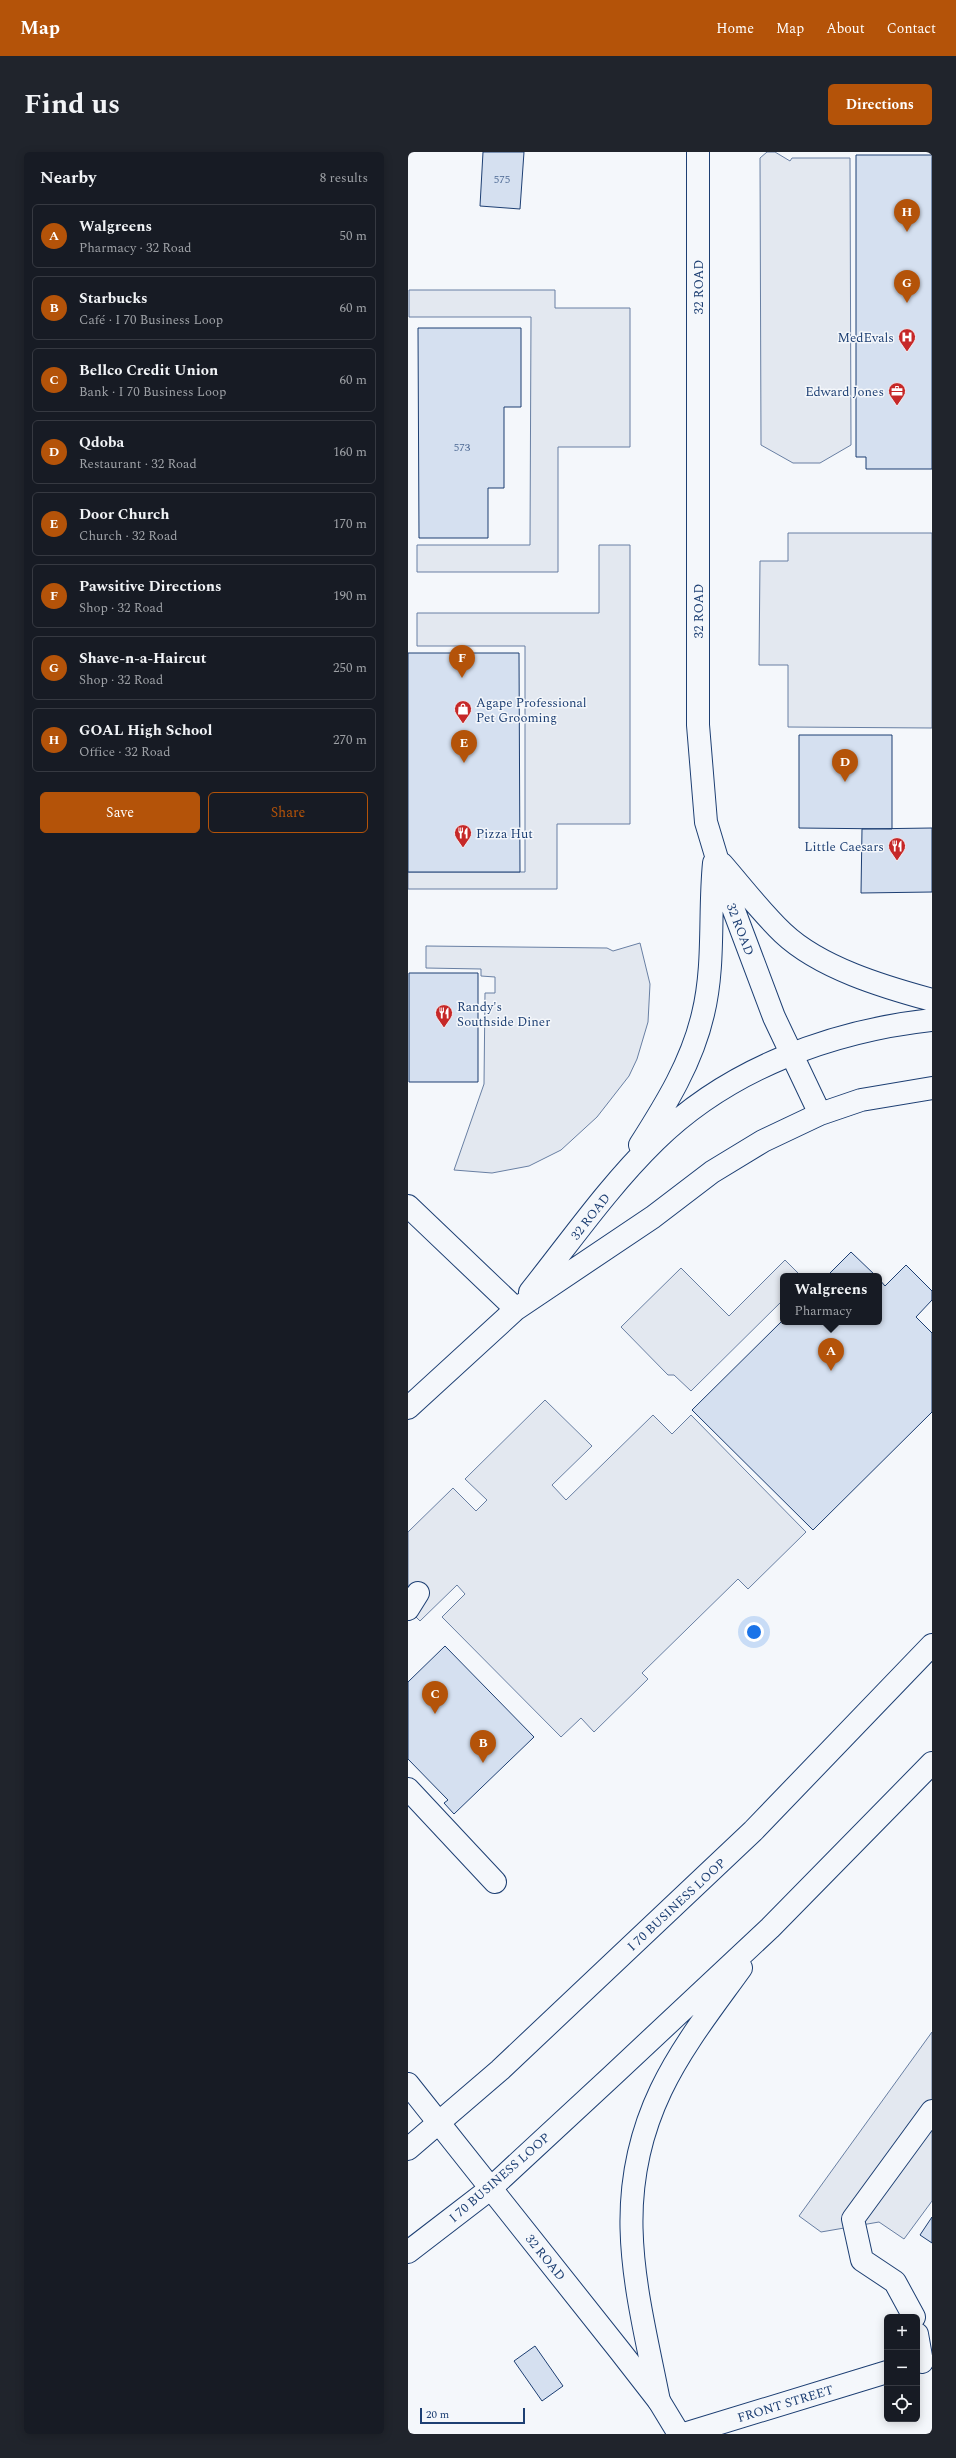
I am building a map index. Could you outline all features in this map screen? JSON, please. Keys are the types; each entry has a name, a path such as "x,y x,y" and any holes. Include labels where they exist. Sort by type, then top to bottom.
{"street":[{"name":"32 ROAD","path":"698,152 698,725 706,822 715,856 774,1017 820,1114"},
{"path":"715,856 784,934 813,955 885,987 932,1000"},
{"path":"620,1179 680,1079 703,1014 711,938 711,893 715,856"},
{"name":"32 ROAD","path":"516,1309 620,1179 655,1141 689,1111 738,1078 792,1055 845,1035 894,1024 932,1020"},
{"name":"32 ROAD","path":"408,1408 516,1309 653,1217 712,1172 763,1141 820,1114 861,1100 932,1088"},
{"path":"408,1206 516,1309"},
{"name":"I 70 BUSINESS LOOP","path":"408,2150 439,2125 500,2070 753,1831 932,1646"},
{"name":"I 70 BUSINESS LOOP","path":"408,2252 490,2189 770,1928 932,1763"},
{"path":"408,1789 495,1882"},
{"path":"659,2401 636,2281 631,2239 630,2206 636,2157 661,2089 686,2047 770,1928"},
{"name":"32 ROAD","path":"408,2084 490,2189 539,2247 659,2401 679,2434"},
{"path":"912,2314 895,2282 862,2260 853,2219 932,2111"},
{"path":"920,2346 924,2361"},
{"name":"FRONT STREET","path":"684,2434 884,2373"}],"shaded area":[{"path":"767,152 775,152 790,161 792,158 850,158 851,445 820,463 793,463 761,445 760,158"},
{"path":"409,290 555,290 555,308 630,308 630,447 558,447 558,572 417,572 417,545 530,545 531,317 409,317"},
{"path":"788,533 932,533 932,728 788,727 788,665 759,665 760,561 788,561"},
{"path":"599,545 630,545 630,824 557,824 557,889 408,889 408,872 525,872 525,646 417,646 417,613 599,613"},
{"path":"640,943 650,984 648,1022 637,1059 629,1076 597,1117 561,1150 529,1166 492,1173 454,1170 484,1084 485,993 495,993 495,977 481,976 481,969 426,968 426,946 607,948 613,951"},
{"path":"785,1260 798,1273 780,1273 780,1303 691,1391 674,1375 668,1375 621,1327 681,1268 729,1316"},
{"path":"545,1400 592,1446 552,1485 566,1500 653,1415 672,1434 691,1415 806,1532 748,1589 738,1579 642,1673 648,1679 594,1732 581,1718 561,1737 442,1617 465,1594 457,1585 420,1621 408,1609 408,1532 453,1488 476,1511 487,1500 465,1479"},
{"path":"932,2032 932,2201 904,2239 879,2222 821,2232 799,2216"}],"building":[{"path":"483,152 524,152 520,209 480,206"},
{"path":"856,155 932,155 932,469 866,469 866,457 856,457"},
{"path":"418,328 521,328 521,407 504,407 504,488 488,488 488,538 419,538"},
{"path":"408,653 519,653 520,872 408,872"},
{"path":"799,735 892,735 892,829 799,828"},
{"name":"Little Caesars","path":"932,828 932,892 861,893 862,829"},
{"name":"Randy's Southside Diner","path":"409,973 478,973 478,1082 409,1082"},
{"path":"851,1252 873,1273 830,1273"},
{"path":"906,1265 932,1291 932,1300 916,1317 932,1333 932,1412 813,1530 692,1410 780,1323 780,1325 882,1325 882,1282 885,1286"},
{"path":"445,1646 534,1737 454,1814 444,1803 448,1800 408,1759 408,1682"},
{"path":"932,2217 932,2243 920,2235"},
{"path":"535,2346 563,2386 542,2401 514,2361"}],"place":[{"name":"GOAL High School","path":"907,232"},
{"name":"Shave-n-a-Haircut","path":"907,303"},
{"name":"MedEvals","path":"907,352"},
{"name":"Edward Jones","path":"897,406"},
{"name":"Pawsitive Directions","path":"462,678"},
{"name":"Agape Professional Pet Grooming","path":"463,724"},
{"name":"Door Church","path":"464,763"},
{"name":"Qdoba","path":"845,782"},
{"name":"Pizza Hut","path":"463,848"},
{"name":"Little Caesars","path":"897,861"},
{"name":"Randy's Southside Diner","path":"444,1028"},
{"name":"Walgreens","path":"831,1371"},
{"name":"Bellco Credit Union","path":"435,1714"},
{"name":"Starbucks","path":"483,1763"}]}
